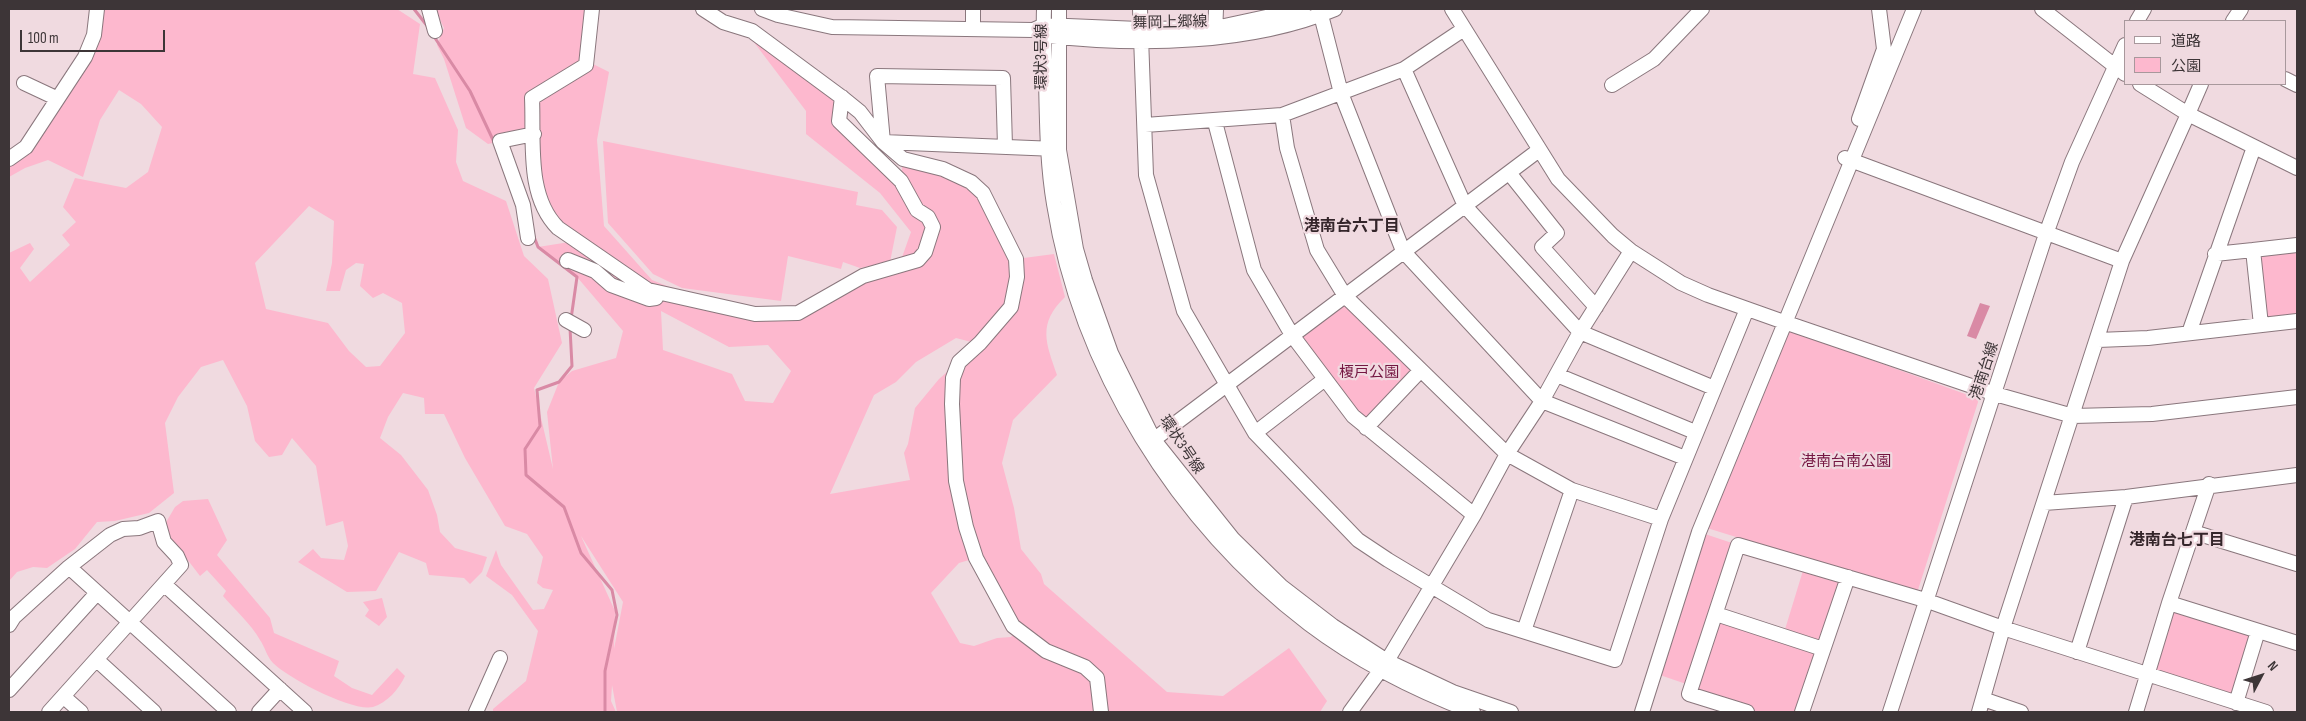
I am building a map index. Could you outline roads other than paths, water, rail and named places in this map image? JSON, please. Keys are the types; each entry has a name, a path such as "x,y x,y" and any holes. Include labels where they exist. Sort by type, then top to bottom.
{"street":[{"path":"9,159 26,147 56,98 85,57 94,35 97,9"},
{"path":"429,9 435,31"},
{"path":"592,9 586,65 532,98 536,188 548,218 558,228 648,290 755,314 798,313 863,276 918,260 925,252 932,227 930,222 928,218 916,210 901,181 839,121 842,98"},
{"path":"703,9 723,22 752,31 842,98 860,112 882,142 902,159 942,169 971,182 983,193 1016,259 1017,277 1011,307 980,343 959,362 953,378 952,404 956,481 966,526 976,558 1013,626 1046,651 1085,667 1097,678 1101,712"},
{"name":"舞岡上郷線","path":"762,9 778,15 832,27 1040,30 1140,35 1269,30 1336,9"},
{"path":"973,9 973,29"},
{"name":"環状3号線","path":"1044,9 1040,30 1053,149 1085,280 1111,352 1150,442 1233,539 1281,586 1384,665 1473,712"},
{"name":"環状3号線","path":"1053,149 1058,9"},
{"path":"1140,9 1146,175 1184,311 1255,433 1358,540 1488,620 1616,660 1661,519 1695,432 1747,309"},
{"path":"1215,33 1216,9"},
{"name":"舞岡上郷線","path":"1215,33 1303,9"},
{"path":"1452,9 1558,179 1596,221 1631,252 1681,283 1747,309 1994,394 2073,416 2152,414 2297,397"},
{"path":"1612,85 1654,59 1702,9"},
{"path":"1880,9 1884,49 1844,159 2122,261"},
{"path":"1642,712 1699,532 1914,9"},
{"path":"2042,9 2119,70"},
{"path":"2138,20 2144,9"},
{"path":"2234,20 2241,9"},
{"path":"1321,15 1341,93 1404,251 1542,401 1685,458"},
{"path":"1145,126 1215,122 1282,115 1404,69 1464,29"},
{"name":"港南台線","path":"1890,712 2046,234 2072,162 2119,70 2124,49"},
{"path":"1404,69 1465,206 1580,332 1714,388"},
{"path":"882,142 877,76 1003,78 1005,146"},
{"path":"24,83 56,98"},
{"path":"2142,85 2188,114 2297,168"},
{"path":"2021,712 1981,706 2003,628 2098,340 2122,261 2201,85"},
{"path":"1282,115 1287,148 1318,250 1345,296 1507,454 1572,490 1661,519"},
{"path":"1215,122 1254,270 1292,335 1353,416 1474,515"},
{"path":"527,235 524,213 500,141 534,134"},
{"path":"882,142 1053,149"},
{"path":"2189,333 2215,254 2254,147"},
{"path":"1150,442 1540,150"},
{"path":"1510,174 1557,233 1542,246 1596,307"},
{"path":"2215,254 2297,245"},
{"path":"2253,250 2261,325"},
{"path":"1350,712 1384,665 1474,515 1507,454 1542,401 1580,332 1631,252"},
{"path":"567,261 595,271 611,286 634,294 657,298 664,293"},
{"path":"2098,340 2148,338 2297,321"},
{"path":"1366,428 1420,371"},
{"path":"1557,375 1695,432"},
{"path":"1255,433 1325,379"},
{"path":"2044,503 2126,496 2209,484 2297,475"},
{"path":"2136,712 2169,604 2209,484"},
{"path":"1524,631 1572,490"},
{"path":"2077,652 2126,496"},
{"path":"9,625 14,617 69,567 110,535 123,529 139,528 158,521 164,542 177,556 181,565 50,712"},
{"path":"2193,532 2297,564"},
{"path":"1747,712 1689,694 1738,545 1925,600 2003,628 2266,712"},
{"path":"69,567 229,712"},
{"path":"1802,712 1848,577"},
{"path":"165,585 305,712"},
{"path":"9,690 97,593"},
{"path":"2169,604 2297,643"},
{"path":"1716,614 1823,649"},
{"path":"2236,703 2258,631"},
{"path":"476,712 500,658"},
{"path":"97,660 154,712"},
{"name":"環状3号線","path":"1384,665 1511,712"},
{"path":"259,712 280,690"},
{"path":"64,697 81,712"}],"waterway":[{"path":"414,9 428,27"},
{"path":"433,35 470,91 494,142"},
{"path":"533,234 538,247 577,277 571,319"},
{"path":"570,328 572,366 559,382 537,390 540,426 525,449 526,475 564,507 581,553 612,590 617,615 605,671 605,712"}],"district":[{"name":"港南台六丁目","path":"1352,227"},
{"name":"港南台七丁目","path":"2177,541"}],"park label":[{"name":"榎戸公園","path":"1369,373"},
{"name":"港南台南公園","path":"1846,462"}]}
